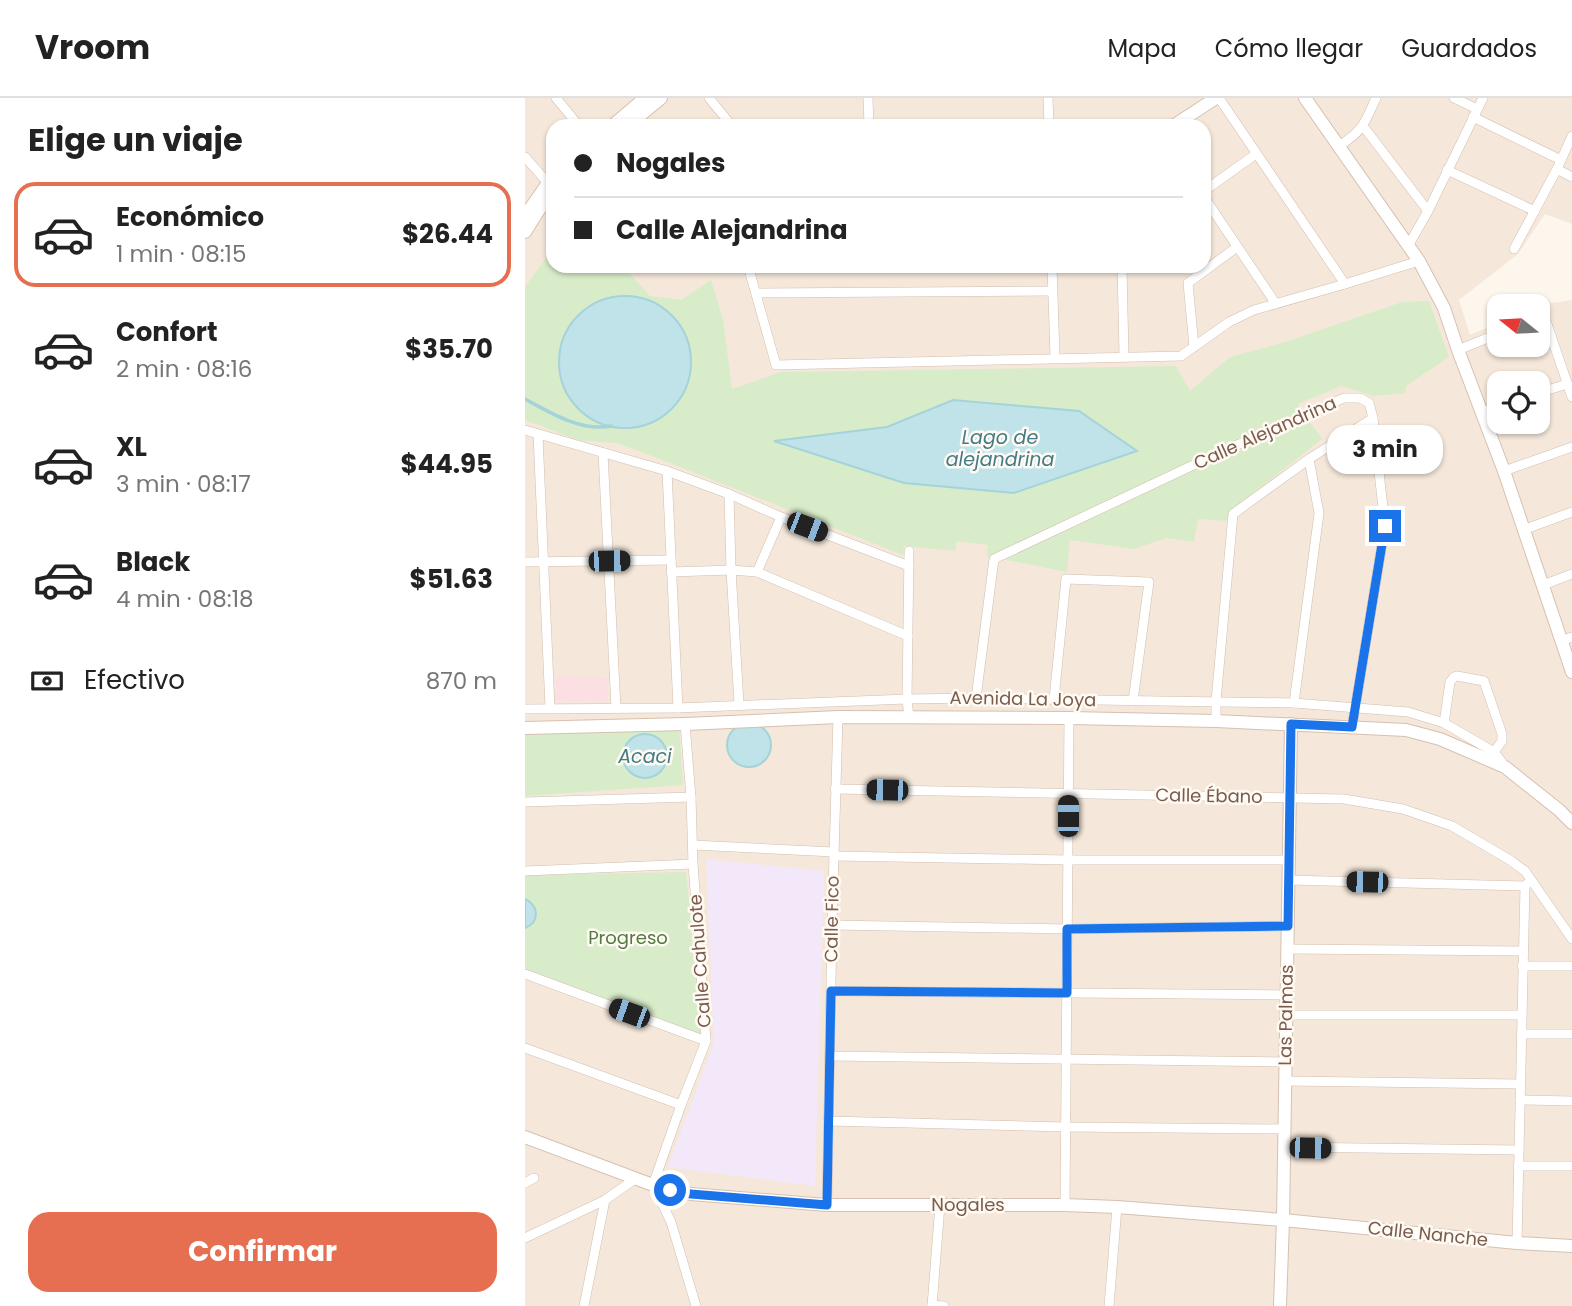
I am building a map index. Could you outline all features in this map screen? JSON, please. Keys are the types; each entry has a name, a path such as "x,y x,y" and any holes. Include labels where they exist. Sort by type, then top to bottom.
{"street":[{"path":"556,98 573,119"},
{"path":"640,119 661,98"},
{"path":"709,98 726,119"},
{"path":"868,98 869,119"},
{"path":"1048,98 1049,119"},
{"path":"1184,119 1218,98 1345,284"},
{"path":"1305,98 1419,261 1444,308 1543,585 1567,639 1572,672"},
{"path":"1339,146 1357,134 1376,98"},
{"path":"1454,98 1559,165 1572,177"},
{"path":"1408,247 1483,98"},
{"path":"620,119 642,99"},
{"path":"1363,126 1428,211"},
{"path":"1514,249 1572,136"},
{"path":"1211,186 1256,154"},
{"path":"525,158 546,179"},
{"path":"1447,170 1535,211"},
{"path":"525,216 546,190"},
{"path":"525,232 546,194"},
{"path":"1211,208 1276,304"},
{"path":"1211,266 1237,247"},
{"path":"750,273 776,365 1181,356 1229,322 1254,310 1419,261"},
{"path":"1052,273 1055,357"},
{"path":"1122,273 1124,356"},
{"path":"1194,347 1188,283 1202,273"},
{"path":"757,293 1052,291"},
{"path":"1551,336 1572,397"},
{"path":"1458,350 1487,338"},
{"path":"1550,389 1567,384"},
{"name":"Calle Alejandrina","path":"976,698 994,559 1221,452 1344,398 1360,398 1369,403 1373,418"},
{"path":"1482,412 1487,410"},
{"path":"1216,721 1233,514 1309,459 1373,418 1385,526 1352,727"},
{"path":"525,430 667,471 909,566"},
{"path":"538,435 550,708"},
{"path":"1504,471 1572,447"},
{"path":"603,453 616,708"},
{"path":"1294,703 1319,513 1309,459"},
{"path":"667,471 678,708"},
{"path":"729,494 739,704"},
{"path":"1523,530 1572,512"},
{"path":"757,572 781,517"},
{"path":"909,551 909,718"},
{"path":"525,562 671,560"},
{"path":"671,572 757,572 908,636"},
{"path":"1543,585 1572,574"},
{"path":"1054,699 1066,579 1149,582 1133,701"},
{"path":"1444,723 1450,682 1454,677 1484,681 1502,741 1494,752"},
{"name":"Avenida La Joya","path":"525,709 678,708 976,698 1294,703 1408,712 1444,723 1494,752 1505,767 1572,823"},
{"name":"Avenida La Joya","path":"525,728 838,717 1216,721 1406,730 1440,739 1505,767"},
{"name":"Calle Fico","path":"827,1205 838,717"},
{"path":"1065,1205 1069,719"},
{"name":"Calle Cahulote","path":"653,1185 706,1041 685,724"},
{"name":"Las Palmas","path":"1280,1306 1291,724"},
{"name":"Calle Ébano","path":"835,789 1290,797 1344,799 1403,810 1452,826 1525,871 1528,884 1572,939"},
{"path":"525,802 691,797"},
{"path":"693,845 834,854 1068,860 1289,860"},
{"path":"525,871 693,864"},
{"path":"1288,880 1528,884 1522,966 1517,1243"},
{"path":"832,925 1067,929 1288,926"},
{"path":"1287,949 1523,951"},
{"path":"1522,966 1572,966"},
{"path":"525,974 706,1041"},
{"path":"831,991 1287,995"},
{"path":"1286,1016 1521,1015"},
{"path":"1521,1034 1572,1034"},
{"path":"525,1048 681,1104"},
{"path":"829,1056 1286,1062"},
{"path":"1285,1082 1520,1084"},
{"path":"1520,1100 1572,1101"},
{"path":"828,1121 1285,1129"},
{"name":"Nogales","path":"525,1138 635,1179 691,1194 827,1205 1117,1207 1283,1220"},
{"path":"1284,1147 1518,1150"},
{"path":"1518,1166 1572,1166"},
{"path":"525,1175 534,1178 525,1183"},
{"path":"525,1238 605,1200 635,1179"},
{"path":"653,1185 671,1222 696,1306"},
{"path":"583,1306 605,1200"},
{"path":"940,1205 932,1306 944,1306"},
{"path":"1109,1306 1117,1207"},
{"name":"Calle Nanche","path":"1283,1220 1572,1246"}],"shaded area":[{"path":"525,98 1572,98 1572,224 1545,214 1518,254 1459,300 1470,335 1487,328 1487,357 1551,357 1551,303 1572,300 1572,1306 525,1306"},
{"path":"556,676 608,678 607,702 555,701"},
{"path":"706,859 824,871 815,1186 668,1167 714,1042"}],"green space":[{"path":"546,258 546,273 629,273 650,296 681,300 711,280 723,319 732,389 781,372 1176,366 1190,391 1230,357 1282,343 1402,302 1429,301 1449,357 1406,386 1406,393 1374,396 1341,386 1298,404 1322,439 1239,504 1226,521 1198,519 1194,542 1166,538 1134,549 1070,540 1067,572 987,556 988,545 957,541 955,551 904,546 903,555 617,443 578,440 525,420 525,287"},
{"path":"679,727 683,785 525,796 525,734"},
{"name":"Progreso","path":"686,872 704,1040 525,970 525,875"}],"water":[{"path":"625,296 650,301 671,316 686,337 691,362 686,387 671,408 650,423 625,428 600,423 579,408 564,387 559,362 564,337 579,316 600,301"},
{"name":"Lago de alejandrina","path":"953,400 1079,411 1137,451 1014,493 904,483 774,441 887,427"},
{"path":"749,723 764,730 771,745 764,760 749,767 734,760 727,745 734,730"},
{"name":"Acaci","path":"645,734 654,735 661,740 666,747 666,765 661,772 654,777 645,778 636,777 629,772 624,765 623,756 624,747 629,740 636,735"},
{"path":"525,899 533,906 536,914 533,922 525,928"}],"waterway":[{"path":"525,399 577,424 611,426"}],"route":[{"path":"670,1190 827,1205 831,991 1067,993 1067,929 1288,926 1291,724 1352,727 1385,526"}]}
